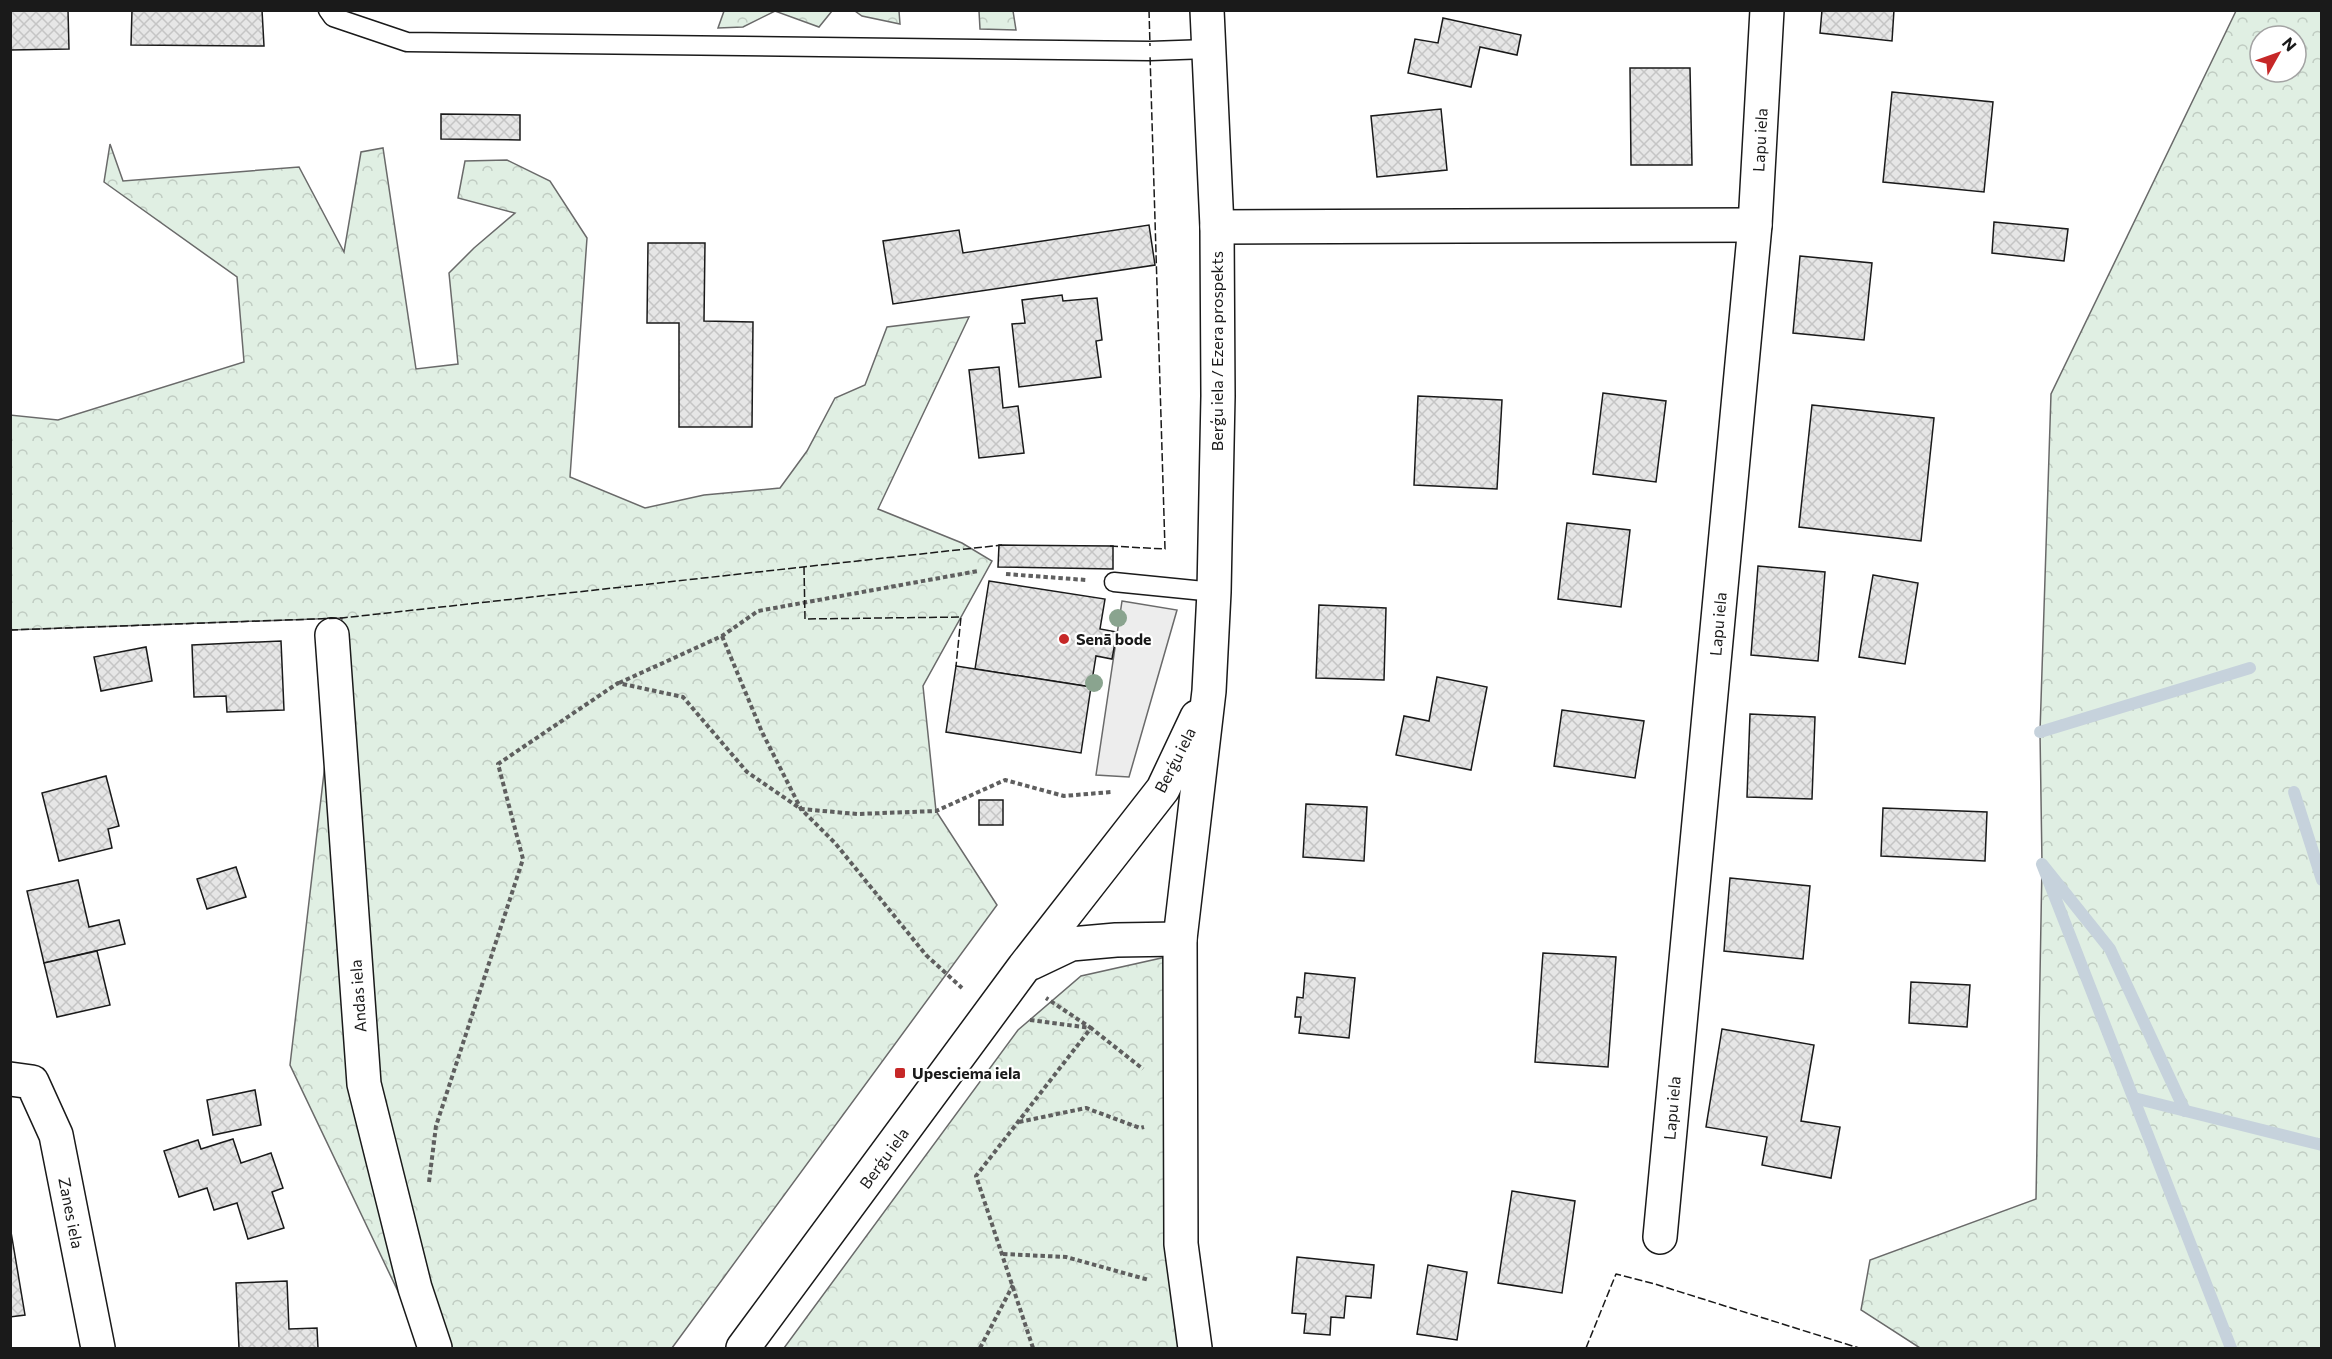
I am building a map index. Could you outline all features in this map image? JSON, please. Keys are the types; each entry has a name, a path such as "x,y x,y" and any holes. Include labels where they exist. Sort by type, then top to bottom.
{"street":[{"name":"Berģu iela / Ezera prospekts","path":"1207,10 1217,226 1218,396 1214,592 1209,691"},
{"name":"Lapu iela","path":"1660,1237 1755,225 1767,10"},
{"path":"1217,226 1755,225"},
{"name":"Andas iela","path":"332,635 364,1084 415,1288 435,1348"},
{"path":"1195,1348 1181,1244 1180,939 1209,691"},
{"name":"Berģu iela","path":"743,1348 1020,972 1163,789 1209,691"},
{"name":"Berģu iela","path":"1020,972 1071,944 1116,940 1180,939"},
{"name":"Zanes iela","path":"21,1080 56,1135 98,1348"}],"lane":[{"path":"328,10 333,17 407,42 1150,51 1208,49"},
{"path":"1114,582 1214,592"}],"path":[{"path":"429,1184 436,1126 523,859 498,764 618,683 722,636 758,611 978,571"},
{"path":"1006,574 1114,582"},
{"path":"722,636 762,732 801,809"},
{"path":"618,683 683,697 747,772 801,809 835,843 927,955 990,1015 1091,1028"},
{"path":"801,809 857,814 936,811 1005,780 1064,796 1163,789"},
{"path":"1018,1122 1086,1108 1140,1128 1181,1115 1143,1069 1020,972"},
{"path":"1033,1348 976,1176 1091,1028"},
{"path":"1003,1254 1066,1257 1187,1290"},
{"path":"980,1348 1013,1284"}],"green space":[{"path":"724,10 832,11 819,27 775,11 743,27 718,28"},
{"path":"855,11 899,11 900,24 862,16"},
{"path":"979,11 1013,11 1016,30 980,29"},
{"path":"2236,11 2321,11 2321,1348 1920,1348 1861,1310 1870,1260 2036,1199 2042,864 2040,732 2051,394"},
{"path":"110,144 123,181 299,167 344,252 361,152 383,148 416,369 458,364 449,273 515,213 458,198 465,161 507,160 550,181 587,238 570,477 645,508 704,495 780,488 807,451 835,398 865,385 887,327 969,317 878,509 962,543 992,561 923,686 936,811 997,905 672,1348 425,1348 290,1065 342,618 11,630 10,415 58,420 244,362 237,277 104,182"},
{"path":"1166,957 1181,1348 784,1348 1018,1030 1081,976"}],"shaded area":[{"path":"1122,601 1177,610 1129,777 1096,775"}],"building":[{"path":"10,10 68,10 69,49 10,50"},
{"path":"132,10 262,10 264,46 131,45"},
{"path":"1822,10 1894,10 1892,41 1820,33"},
{"path":"1443,18 1521,35 1517,55 1480,47 1471,87 1408,73 1415,39 1438,43"},
{"path":"1630,68 1690,68 1692,165 1631,165"},
{"path":"1892,92 1993,102 1984,192 1883,182"},
{"path":"1441,109 1447,170 1377,177 1371,116"},
{"path":"441,114 520,115 520,140 441,139"},
{"path":"1994,222 2068,229 2064,261 1992,253"},
{"path":"1149,225 1155,265 893,304 883,241 959,230 963,253"},
{"path":"648,243 705,243 704,321 753,322 752,427 679,427 679,323 647,323"},
{"path":"1800,256 1872,263 1864,340 1793,333"},
{"path":"1062,295 1063,301 1097,298 1102,340 1096,341 1101,377 1019,387 1012,324 1025,323 1022,300"},
{"path":"999,367 1003,408 1018,406 1024,453 979,458 969,370"},
{"path":"1603,393 1666,401 1656,482 1593,474"},
{"path":"1418,396 1502,400 1497,489 1414,485"},
{"path":"1812,405 1934,418 1921,541 1799,527"},
{"path":"1567,523 1630,530 1621,607 1558,599"},
{"path":"999,545 1113,546 1113,569 998,567"},
{"path":"1758,566 1825,572 1818,661 1751,655"},
{"path":"1873,575 1918,583 1905,664 1859,657"},
{"path":"989,581 1105,599 1100,629 1117,632 1112,659 1096,656 1091,687 975,669"},
{"path":"1319,605 1386,608 1384,680 1316,678"},
{"path":"281,641 284,710 227,712 226,696 194,697 192,645"},
{"path":"146,647 152,681 101,691 94,657"},
{"path":"956,666 1091,687 1081,753 946,732"},
{"path":"1437,677 1487,687 1471,770 1396,755 1404,716 1429,721"},
{"path":"1562,710 1644,721 1635,778 1554,766"},
{"path":"1750,714 1815,717 1812,799 1747,797"},
{"path":"106,776 119,826 108,829 112,848 59,861 42,793"},
{"path":"979,800 1003,800 1003,825 979,825"},
{"path":"1306,804 1367,807 1364,861 1303,857"},
{"path":"1883,808 1987,812 1985,861 1881,856"},
{"path":"236,867 246,897 207,909 197,879"},
{"path":"1730,878 1810,886 1803,959 1724,951"},
{"path":"78,880 89,927 119,920 125,944 44,963 27,891"},
{"path":"97,951 110,1005 57,1017 44,963"},
{"path":"1543,953 1616,957 1608,1067 1535,1062"},
{"path":"1305,973 1355,978 1349,1038 1299,1033 1301,1017 1295,1017 1297,997 1303,998"},
{"path":"1911,982 1970,985 1967,1027 1909,1023"},
{"path":"1722,1029 1814,1045 1801,1121 1840,1127 1831,1178 1762,1165 1767,1137 1706,1127"},
{"path":"255,1090 261,1125 213,1135 207,1100"},
{"path":"233,1139 241,1163 271,1153 283,1188 272,1192 284,1228 248,1239 237,1203 214,1210 207,1188 179,1197 164,1151 198,1140 201,1149"},
{"path":"1512,1191 1575,1201 1562,1293 1498,1283"},
{"path":"10,1226 25,1315 10,1317"},
{"path":"1297,1257 1374,1265 1371,1298 1346,1296 1344,1318 1331,1317 1330,1335 1304,1333 1306,1314 1292,1313"},
{"path":"1428,1265 1467,1272 1457,1340 1417,1334"},
{"path":"287,1281 289,1329 317,1328 318,1348 239,1348 236,1283"}],"waterway":[{"path":"2040,732 2250,668"},
{"path":"2294,792 2322,880"},
{"path":"2185,1111 2110,949 2042,864 2231,1348"},
{"path":"2134,1098 2322,1145"}],"fence":[{"path":"1149,10 1150,46"},
{"path":"1110,546 1165,549 1150,55"},
{"path":"10,630 342,618 1002,545"},
{"path":"804,567 805,619 961,617 956,666"},
{"path":"1586,1348 1616,1274 1859,1348"}],"place":[{"name":"Senā bode","path":"1064,639"},
{"name":"Upesciema iela","path":"900,1073"}]}
